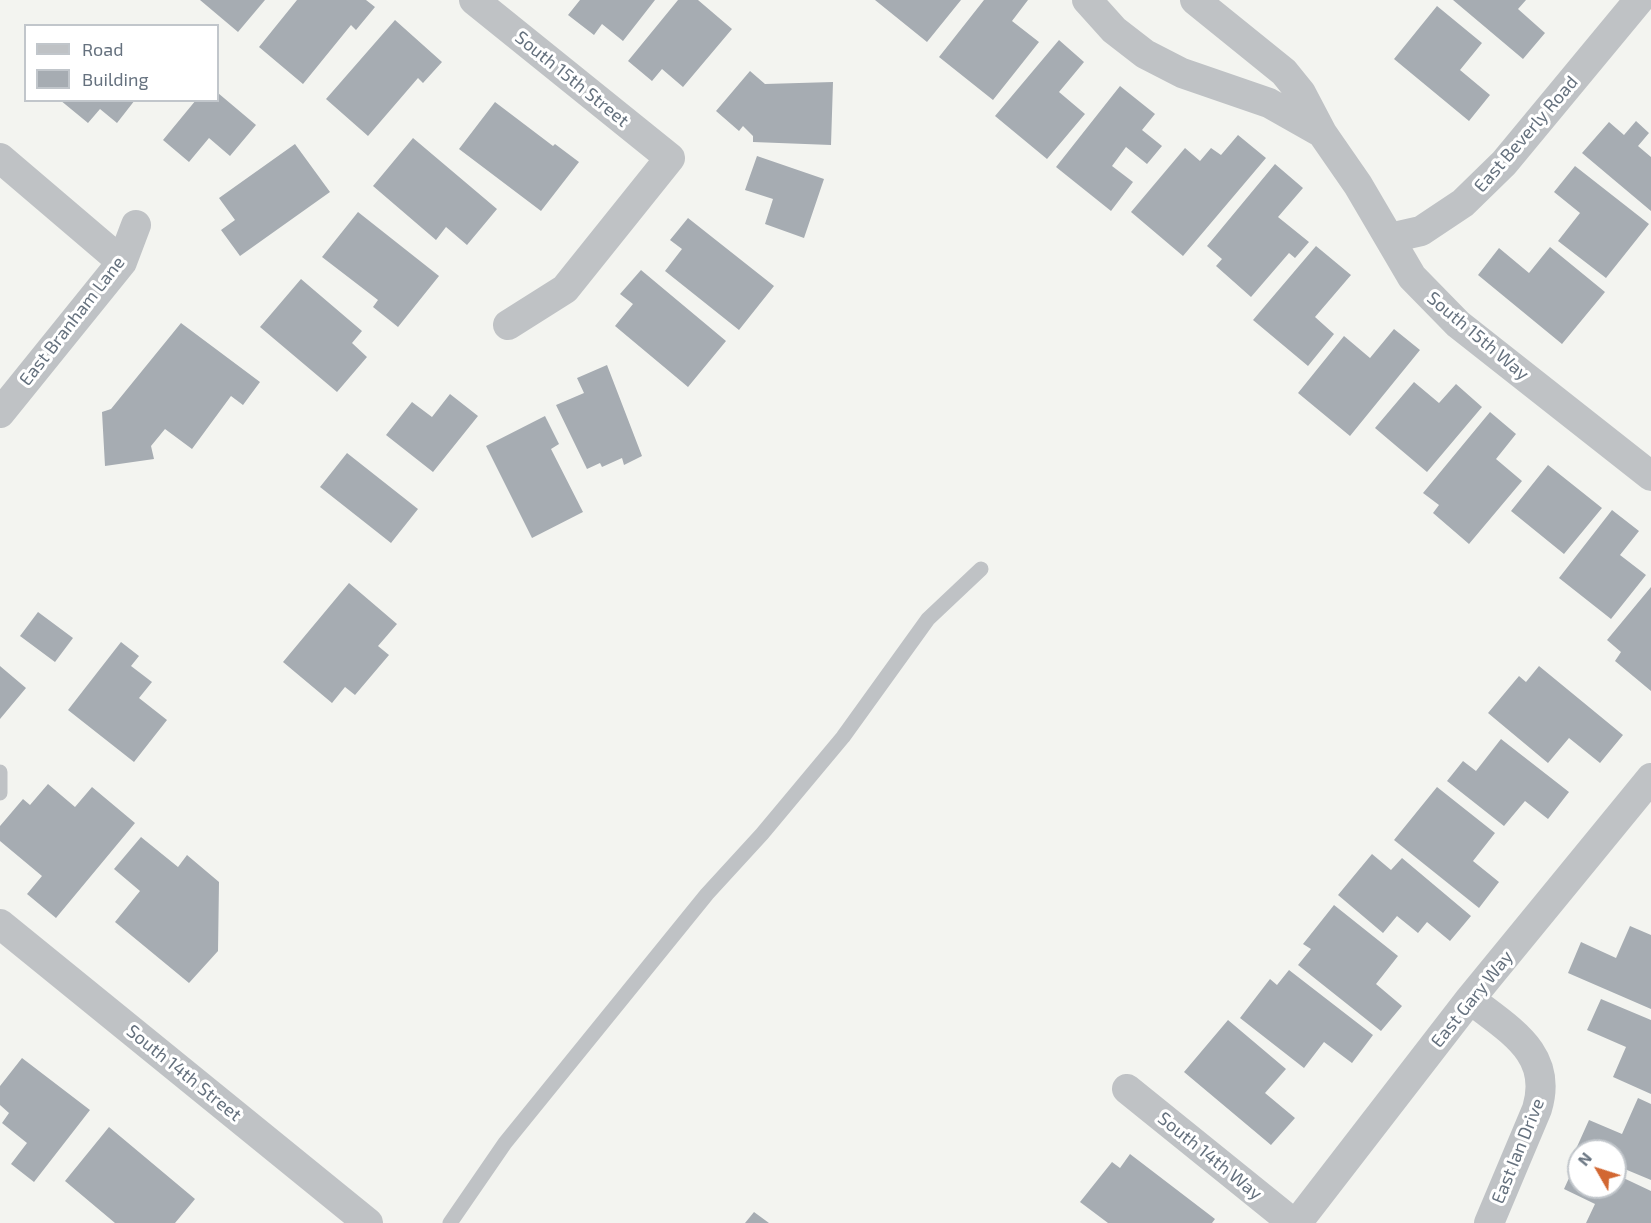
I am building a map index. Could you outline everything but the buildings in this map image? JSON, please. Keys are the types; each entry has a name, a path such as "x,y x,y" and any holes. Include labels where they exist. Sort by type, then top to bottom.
{"street":[{"name":"South 15th Street","path":"474,0 670,158 565,289 508,325"},
{"name":"South 15th Way","path":"1087,0 1114,30 1145,54 1182,73 1269,103 1322,133"},
{"name":"South 15th Way","path":"1196,0 1284,72 1301,93 1322,133 1390,238 1412,277 1458,324 1651,476"},
{"name":"East Beverly Road","path":"1390,238 1421,231 1463,204 1504,163 1640,0"},
{"path":"0,158 122,262"},
{"name":"East Branham Lane","path":"0,413 122,262 136,225"},
{"name":"East Gary Way","path":"1295,1223 1470,999 1651,778"},
{"name":"South 14th Street","path":"0,924 368,1223"},
{"name":"East Ian Drive","path":"1470,999 1517,1036 1531,1052 1542,1078 1542,1092 1537,1109 1488,1223"},
{"name":"South 14th Way","path":"1127,1089 1295,1223"}],"lane":[{"path":"450,1223 505,1143 707,894 762,834 843,737 928,619 981,569"},
{"path":"0,772 0,793"}]}
